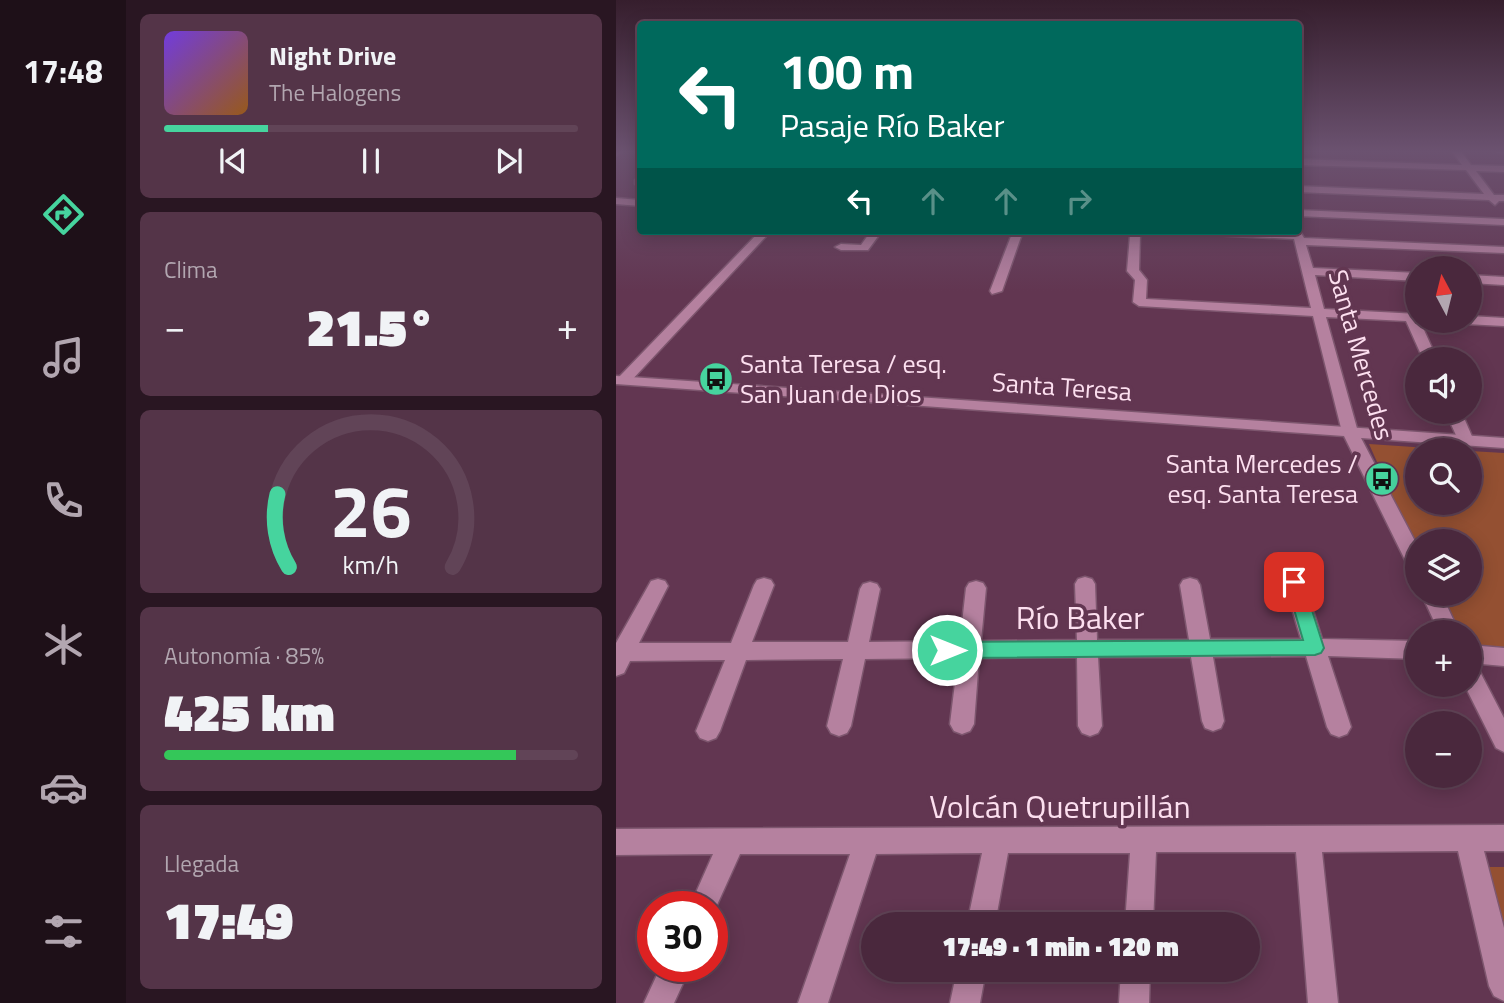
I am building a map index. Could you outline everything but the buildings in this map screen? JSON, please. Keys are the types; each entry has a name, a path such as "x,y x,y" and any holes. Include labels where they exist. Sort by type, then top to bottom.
{"street":[{"path":"1487,197 1504,198"},
{"path":"1492,197 1504,213"},
{"path":"616,201 637,202"},
{"path":"616,216 637,202"},
{"path":"1302,213 1504,222"},
{"path":"620,380 762,235"},
{"path":"841,247 864,248 874,235"},
{"path":"996,291 1017,235"},
{"path":"1135,235 1133,271 1142,280 1139,302 1405,317"},
{"path":"1277,235 1504,250"},
{"name":"Santa Mercedes","path":"1298,236 1350,432 1405,540"},
{"path":"1307,271 1405,276"},
{"path":"1482,280 1504,281"},
{"path":"1482,321 1500,322 1504,335"},
{"name":"Santa Teresa","path":"620,380 1437,438"},
{"name":"Santa Teresa","path":"1482,441 1504,443"},
{"path":"1294,582 1339,727"},
{"path":"1085,584 1090,726"},
{"path":"708,731 764,585"},
{"path":"1190,585 1213,721"},
{"path":"619,657 658,586"},
{"path":"962,724 976,588"},
{"path":"839,726 870,589"},
{"name":"Río Baker","path":"619,657 739,651 1201,648 1405,650"},
{"path":"1482,655 1504,657"},
{"path":"1482,697 1504,741"},
{"path":"1468,838 1504,986"},
{"name":"Volcán Quetrupillán","path":"616,842 1504,838"},
{"path":"1308,839 1323,1003"},
{"path":"983,912 998,840"},
{"path":"1140,912 1144,840"},
{"path":"813,1003 867,841"},
{"path":"711,891 732,842"},
{"path":"659,1003 669,982"},
{"path":"965,1003 969,982"},
{"path":"1134,1003 1135,982"}],"shaded area":[{"path":"1369,444 1405,446 1405,515 1482,515 1482,452 1504,453 1504,650 1482,648 1482,620 1449,620 1443,606 1482,606 1482,529 1407,529"},
{"path":"1483,867 1504,867 1504,945"}],"place":[{"name":"Santa Teresa / esq. San Juan de Dios","path":"716,379"},
{"name":"Santa Mercedes / esq. Santa Teresa","path":"1382,479"}],"route":[{"path":"947,650 1315,648 1294,582"}]}
